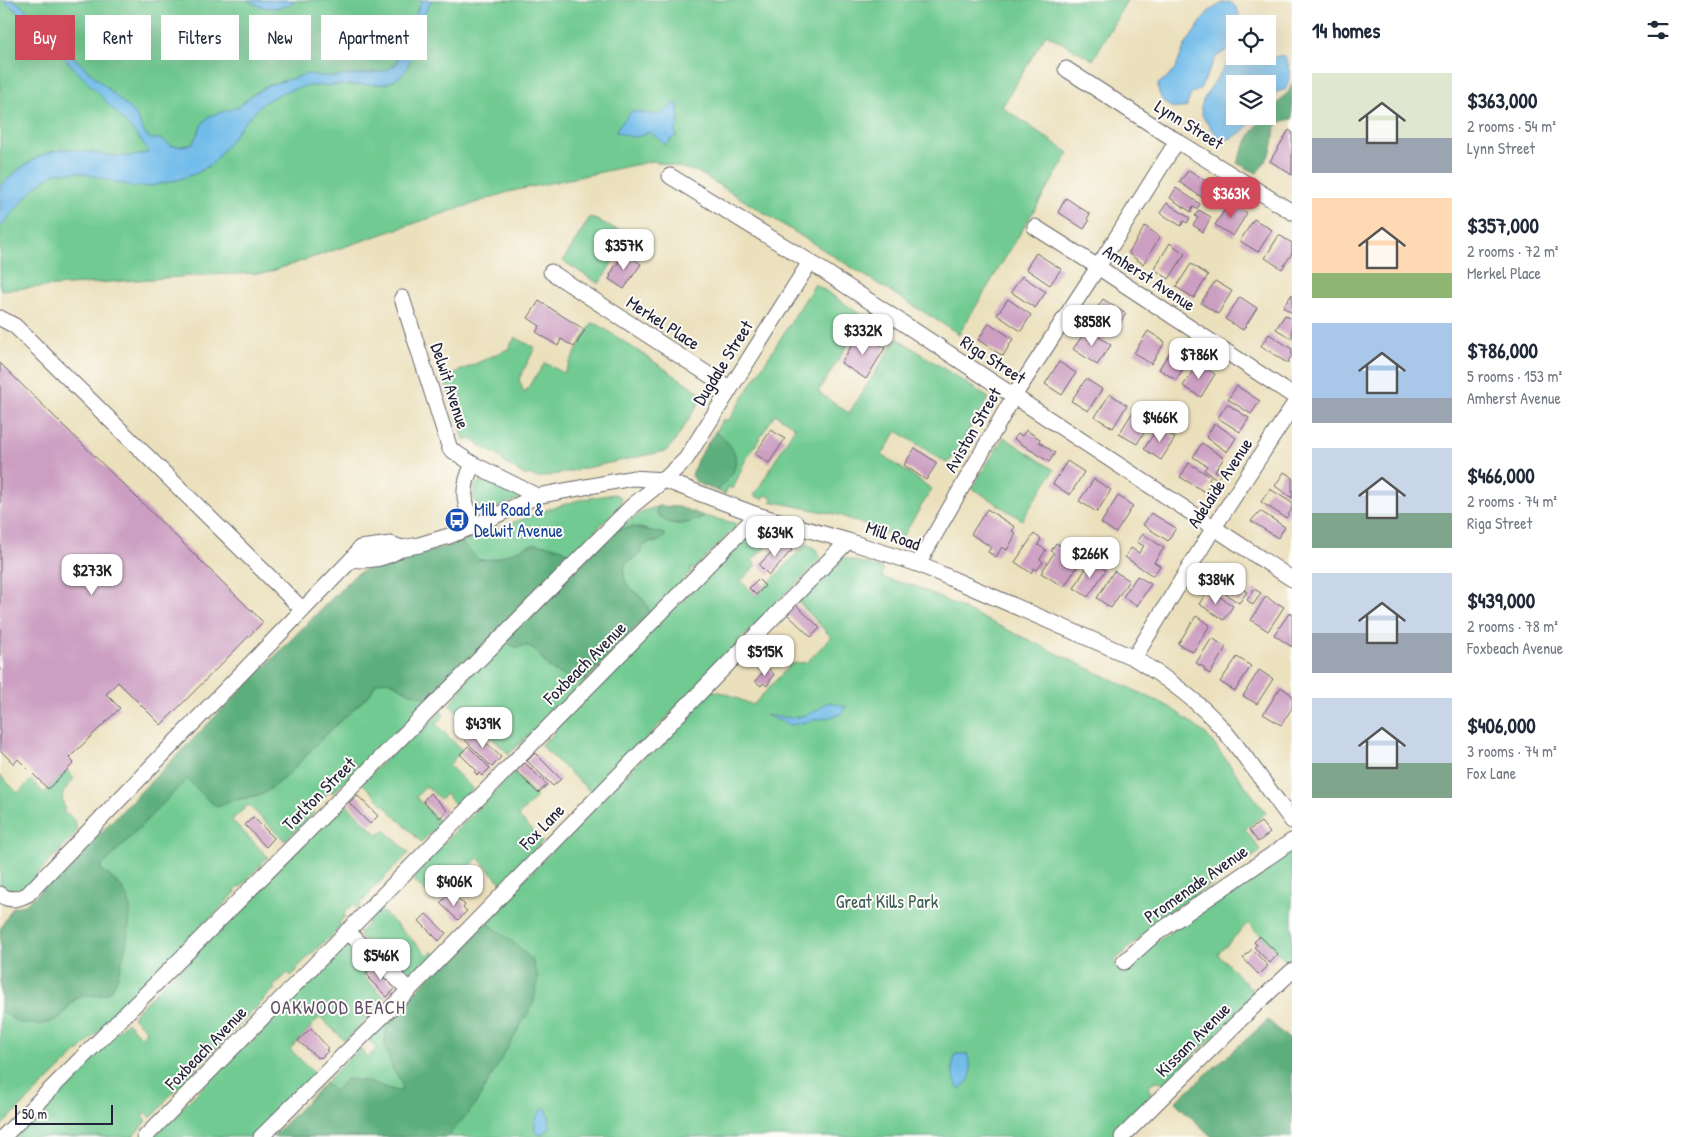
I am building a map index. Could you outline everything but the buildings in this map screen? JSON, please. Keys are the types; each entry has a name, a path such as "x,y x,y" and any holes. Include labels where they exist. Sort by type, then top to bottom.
{"street":[{"name":"Lynn Street","path":"1066,69 1292,212"},
{"name":"Aviston Street","path":"918,564 1014,396 1177,141"},
{"name":"Riga Street","path":"670,176 810,262 1292,579"},
{"name":"Amherst Avenue","path":"1035,227 1292,395"},
{"name":"Dugdale Street","path":"664,480 686,458 810,262"},
{"name":"Merkel Place","path":"551,272 729,388"},
{"name":"Delwit Avenue","path":"402,298 450,449 473,464 537,496"},
{"path":"0,318 14,326 302,609"},
{"name":"Adelaide Avenue","path":"1134,658 1213,528 1292,406"},
{"path":"473,464 467,477 464,491 466,509 474,526"},
{"name":"Mill Road","path":"402,548 442,538 474,526 537,496 633,478 664,480 757,515 848,541 918,564 1134,658 1159,673 1199,705 1220,727 1292,821"},
{"name":"Tarlton Street","path":"3,1137 632,506 664,480"},
{"name":"Foxbeach Avenue","path":"145,1137 757,515"},
{"name":"Fox Lane","path":"261,1137 409,990 848,541"},
{"path":"0,894 9,899 16,899 28,894 352,559 360,548 390,544 402,548"},
{"path":"352,559 362,561 392,555 402,548"},
{"name":"Promenade Avenue","path":"1124,962 1154,935 1292,841"},
{"path":"347,931 409,990"},
{"name":"Kissam Avenue","path":"1122,1137 1292,971"}],"green space":[{"path":"0,0 1127,0 1093,60 1046,34 1002,107 1069,153 959,334 698,172 653,161 508,192 266,273 206,275 0,290"},
{"path":"1292,83 1292,119 1285,120 1275,129 1268,158 1257,173 1237,163 1258,125 1276,125 1276,105 1289,91"},
{"path":"590,217 629,235 599,284 563,261"},
{"path":"815,284 865,317 818,392 849,413 897,338 989,398 948,464 897,431 882,455 932,489 901,539 839,515 770,501 773,498 765,495 763,499 754,496 795,427 775,414 744,463 733,489 728,487 725,494 718,491 727,479 715,432 723,419 728,421"},
{"path":"592,323 599,325 704,395 675,441 666,451 538,478 527,474 526,476 502,461 503,459 470,439 464,440 444,378 508,349 515,337 535,348 519,379 524,393 545,363 564,373"},
{"path":"715,432 729,444 736,460 733,472 718,491 697,483 692,475 697,460"},
{"path":"1004,437 1054,470 1022,520 972,488"},
{"path":"489,478 520,493 522,498 495,508 479,509 474,498 474,487 481,480"},
{"path":"614,494 621,497 621,505 571,555 562,549 533,544 495,559 479,560 461,542 549,509 579,500"},
{"path":"659,506 656,511 660,517 672,523 692,522 704,516 735,523 736,527 694,569 690,570 691,572 649,614 648,607 644,601 625,581 625,564 639,555 642,547 649,542 655,543 664,534 634,527 615,530 644,511"},
{"path":"659,506 679,507 704,516 692,522 672,523 660,517 656,511"},
{"path":"633,527 665,534 659,541 649,542 642,547 639,555 625,564 625,581 644,601 648,607 649,614 586,681 556,672 532,648 526,646 515,647 504,639 615,530"},
{"path":"750,531 758,533 756,538 760,531 769,534 769,537 774,539 752,560 756,565 741,581 756,596 806,544 817,550 820,562 779,599 759,625 742,637 734,650 592,793 540,745 554,734 552,732"},
{"path":"461,542 479,560 495,559 533,544 548,545 562,549 571,555 431,699 416,695 387,681 376,683 370,694 323,737 289,774 263,794 229,801 218,807 209,801 187,779 100,868 123,890 130,907 129,925 121,965 113,987 109,992 101,995 80,996 57,1019 42,1024 21,1023 1,1011 0,929 13,907 23,905 34,897 100,833 355,575 370,567"},
{"name":"Great Kills Park","path":"842,557 883,569 882,578 915,586 1170,707 1206,734 1266,813 1245,829 1261,851 1171,911 1114,961 1120,974 1159,940 1292,850 1292,962 1290,965 1248,923 1218,954 1257,995 1165,1083 1155,1081 1148,1086 1153,1099 1112,1137 288,1137 334,1092 325,1083 359,1048 368,1057 376,1049 368,1039 387,1021 385,1040 472,933 709,690 725,693 753,705 791,664 807,662 831,637 797,600"},
{"path":"504,639 524,644 534,649 555,672 586,681 509,754 491,737 486,740 449,705 461,691 457,687"},
{"path":"385,680 409,692 431,699 333,793 331,790 311,810 314,813 285,841 248,805 232,820 268,857 205,924 203,922 202,927 122,1009 120,1007 119,1012 0,1127 0,1010 21,1023 61,1017 77,999 86,996 100,996 122,887 100,868 187,779 209,801 243,799 263,794 289,774 323,737 370,694 376,683"},
{"path":"441,711 444,715 436,724 462,750 449,765 473,789 457,806 446,794 440,799 426,786 416,797 441,823 421,842 362,783 415,729 420,733"},
{"path":"67,770 74,779 65,789 62,799 65,810 63,811 75,822 75,835 22,890 13,892 6,890 0,886 0,775 18,793 31,780 44,793"},
{"path":"514,772 537,797 518,816 543,841 501,883 478,858 435,901 410,877"},
{"path":"344,802 378,835 385,830 409,853 370,892 358,909 353,904 339,923 341,926 330,938 297,968 297,971 291,976 288,973 273,987 275,989 233,1032 231,1031 225,1036 223,1042 163,1103 151,1118 147,1113 142,1114 147,1121 132,1137 15,1137 13,1135 27,1120 29,1121 34,1118 32,1114 127,1022 140,1036 144,1034 146,1030 132,1016"},
{"path":"380,909 428,955 432,952 437,954 408,981 360,938 359,931 363,931 369,923 366,921 371,919"},
{"path":"484,920 519,947 532,960 538,977 534,1002 475,1105 447,1137 272,1137 325,1083 334,1091 346,1079 367,1081 397,1091 402,1090 401,1081 393,1070 385,1047 387,1021"},
{"path":"347,944 357,953 359,951 373,964 363,976 386,999 345,1041 320,1017 290,1049 316,1075 255,1137 153,1137 245,1045 247,1046 279,1014 284,1004 288,1003 317,971 319,972 326,967 329,963 327,961 331,960 335,953 338,955"},
{"path":"1268,1020 1292,1042 1292,1137 1212,1137 1175,1102"}],"water":[{"path":"3,0 14,0 33,15 21,15"},
{"path":"248,0 296,0 285,6 272,8 259,6"},
{"path":"422,0 432,0 424,15 415,15"},
{"path":"1230,2 1236,7 1239,14 1226,15 1226,51 1216,57 1200,89 1192,92 1186,107 1174,108 1166,104 1160,95 1158,84 1170,75 1176,67 1184,47 1208,12 1222,3"},
{"path":"1284,55 1288,63 1289,77 1287,86 1285,90 1276,92 1276,75 1226,75 1226,125 1248,125 1238,135 1228,139 1223,140 1203,117 1201,108 1206,95 1226,65 1276,65 1276,57"},
{"path":"75,58 135,114 145,134 151,139 161,139 172,146 183,146 193,143 202,124 209,116 238,107 252,95 269,85 308,74 339,76 385,71 396,64 397,60 409,60 406,71 395,80 385,84 306,86 283,92 263,103 242,125 213,163 197,173 177,180 151,186 135,187 77,172 54,174 33,190 0,228 0,186 22,167 38,157 56,150 66,149 123,156 140,155 149,152 141,140 66,60 75,60"},
{"path":"673,104 677,104 679,114 679,121 675,131 677,136 666,145 650,132 632,137 616,132 632,111 657,115 660,112 662,115"},
{"path":"830,702 846,707 839,715 791,725 765,715 798,717 811,713"},
{"path":"956,1054 967,1054 971,1069 968,1081 959,1089 953,1072"},
{"path":"545,1107 549,1116 550,1128 541,1135 535,1132 536,1118"}],"place":[{"name":"Mill Road & Delwit Avenue","path":"457,520"}],"district":[{"name":"OAKWOOD BEACH","path":"338,1007"}]}
